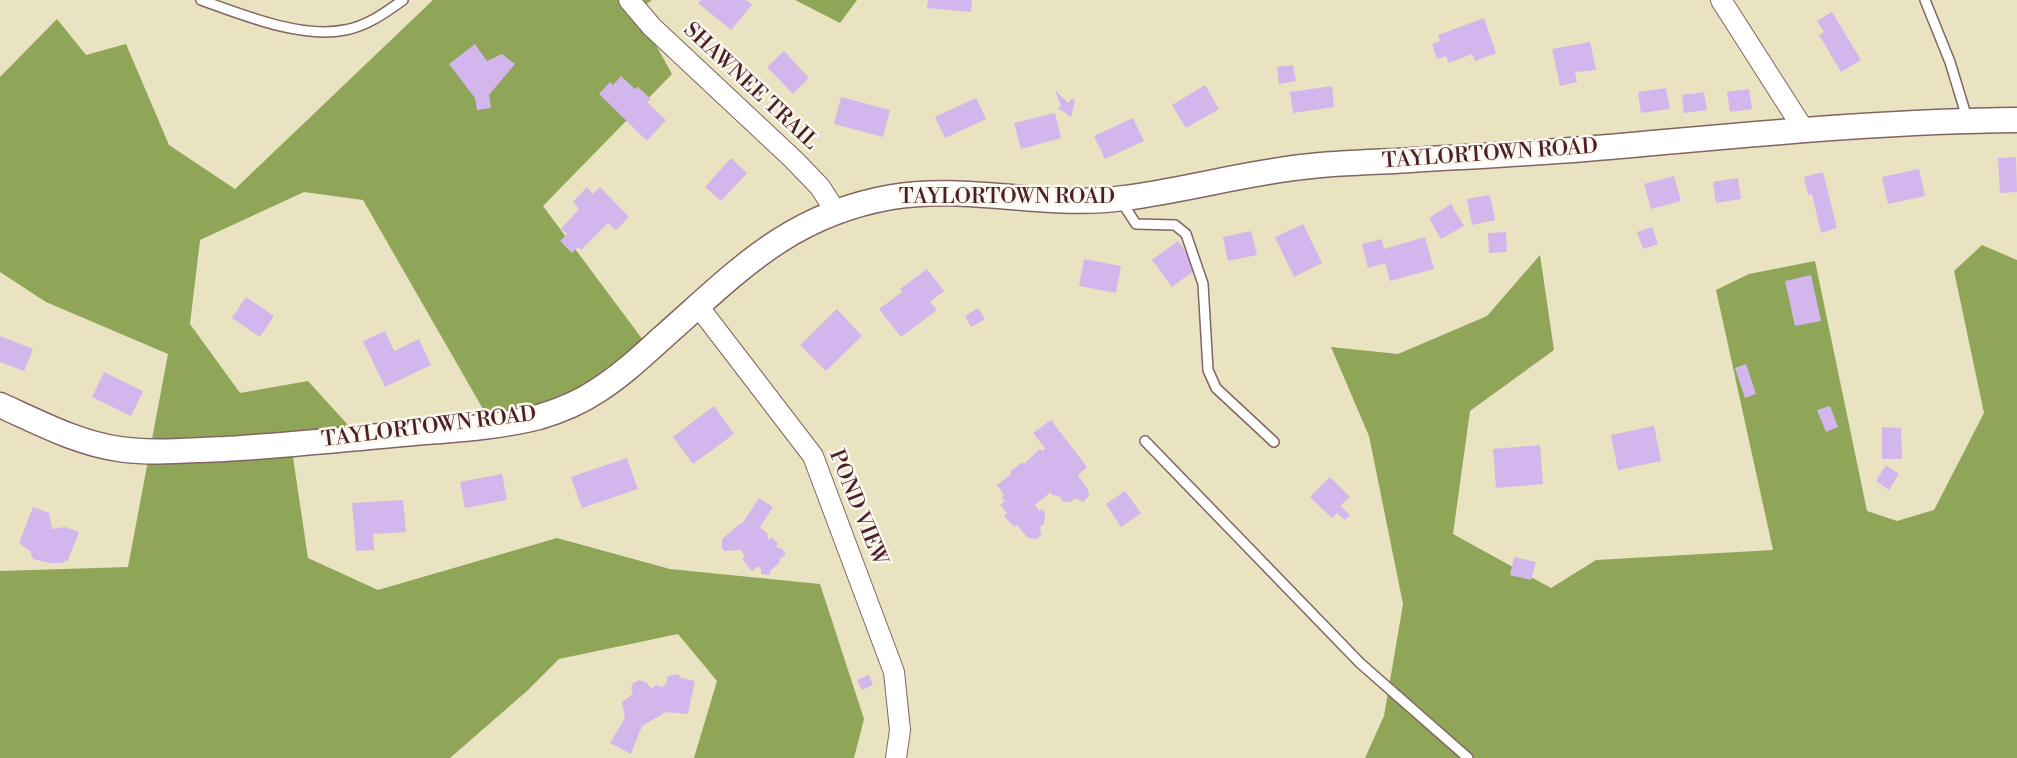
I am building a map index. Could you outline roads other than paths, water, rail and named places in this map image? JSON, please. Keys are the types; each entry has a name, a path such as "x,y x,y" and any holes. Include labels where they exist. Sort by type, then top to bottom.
{"street":[{"name":"SHAWNEE TRAIL","path":"629,0 652,27 794,160 820,187 836,212"},
{"path":"1721,0 1804,130"},
{"name":"TAYLORTOWN ROAD","path":"0,405 81,440 102,446 163,452 329,441 511,422 543,416 592,395 619,376 741,267 794,231 836,212 887,198 919,193 1089,201 1120,199 1265,172 1313,166 1556,151 1804,130 2017,120"},
{"name":"POND VIEW","path":"698,306 813,456 894,672 900,730 896,758"}],"lane":[{"path":"201,0 279,26 325,33 347,30 367,23 403,0"},
{"path":"1925,0 1950,62 1967,121"},
{"path":"1120,199 1136,224 1174,225 1186,234 1203,284 1208,370 1216,388 1274,442"},
{"path":"1145,441 1360,663 1468,758"}]}
